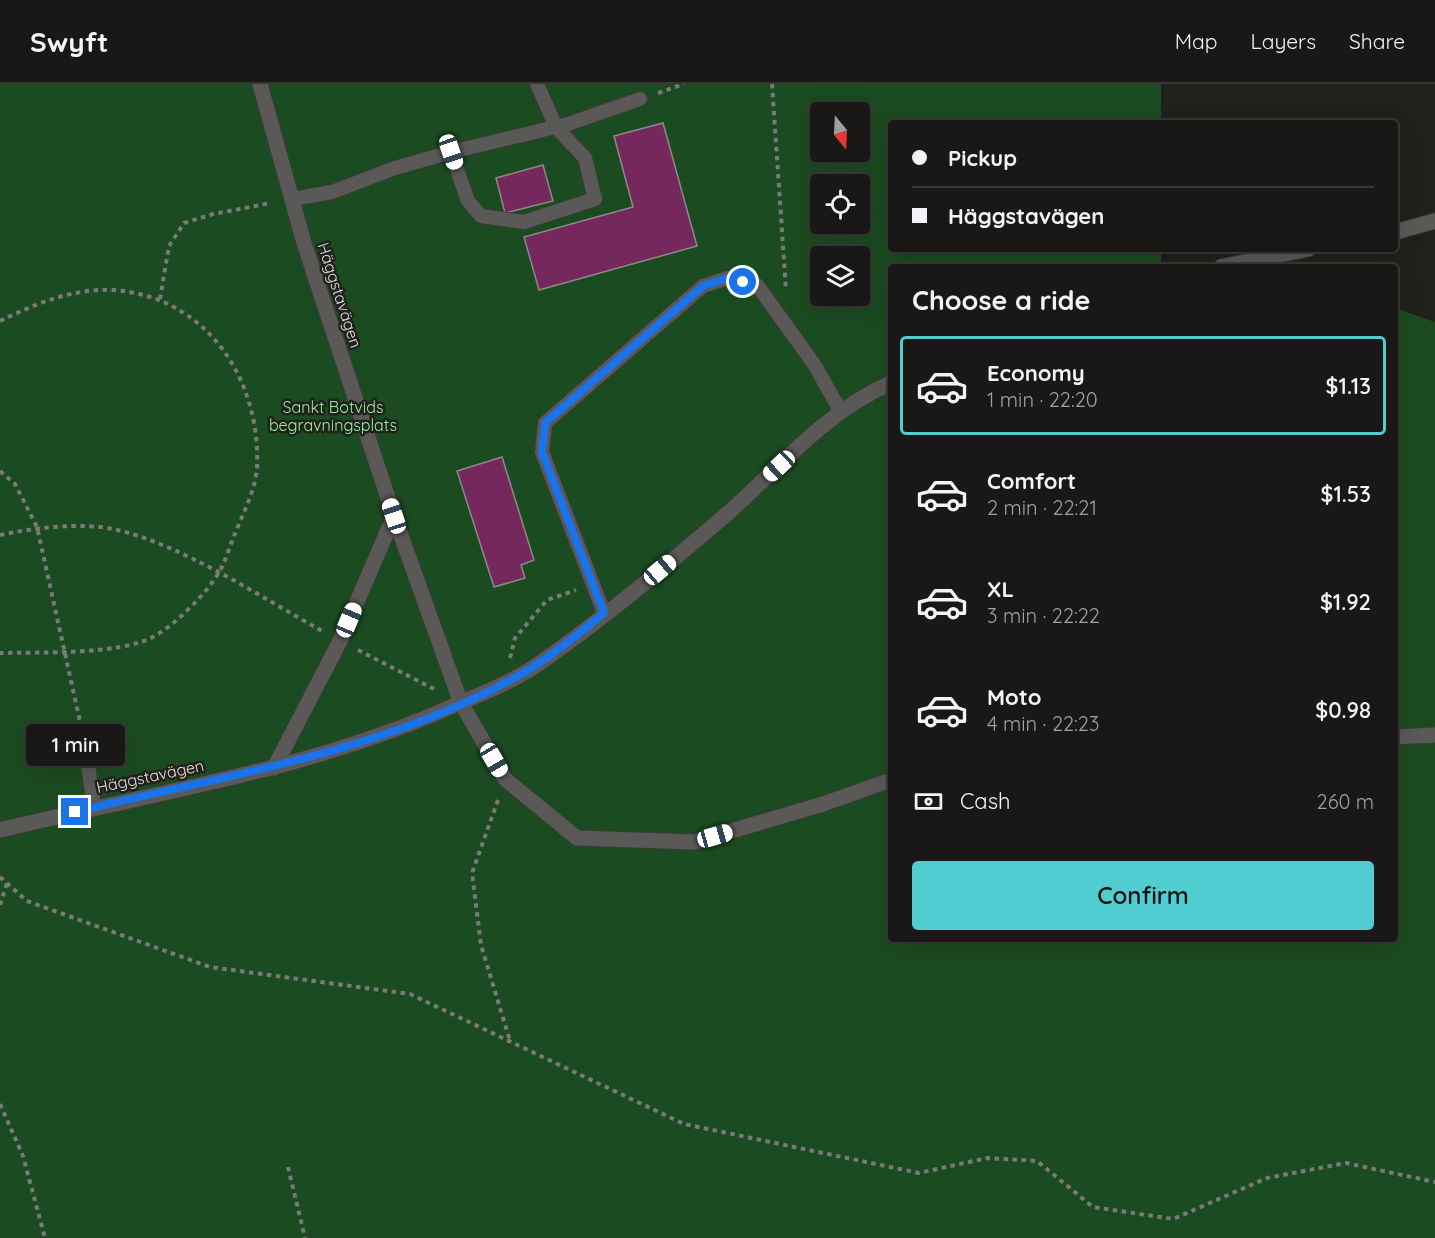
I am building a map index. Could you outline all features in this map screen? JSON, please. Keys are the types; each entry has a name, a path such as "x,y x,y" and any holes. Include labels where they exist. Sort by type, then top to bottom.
{"street":[{"name":"Häggstavägen","path":"260,84 304,243 394,516 461,703"},
{"path":"1398,231 1435,221"},
{"path":"1236,264 1294,252"},
{"name":"Häggstavägen","path":"0,830 274,768 399,730 506,682 544,661 720,520 841,412 873,391 888,384"},
{"path":"274,768 340,641 394,516"},
{"path":"461,703 505,779 577,838 694,842 823,804 888,781"},
{"path":"1398,737 1435,735"}],"lane":[{"path":"451,152 468,201 481,216 524,222 596,200 585,158 556,127 537,84"},
{"path":"293,199 332,192 395,168 556,127 640,99"},
{"path":"604,613 542,452 545,423 703,286 728,278 757,285 814,364 841,412"},
{"path":"66,749 85,744 94,807"}],"path":[{"path":"640,99 684,84"},
{"path":"772,84 786,271 786,325"},
{"path":"160,298 169,246 184,223 213,214 293,199"},
{"path":"0,321 40,302 78,293 112,290 160,298 193,318 222,345 253,412 257,469 219,574 175,623 151,638 111,648 67,652 0,653"},
{"path":"0,471 15,484 37,527 67,652 85,744"},
{"path":"0,536 37,527 111,528 147,538 461,703"},
{"path":"506,682 515,638 547,600 592,584"},
{"path":"505,779 472,873 481,945 510,1042"},
{"path":"0,877 27,902 210,967 410,994 684,1124 919,1173 987,1158 1037,1161 1093,1207 1173,1219 1267,1178 1346,1163 1435,1182"},
{"path":"0,885 6,883"},
{"path":"0,905 6,883"},
{"path":"0,1104 23,1156 45,1238"},
{"path":"288,1167 305,1238"}],"green space":[{"name":"Sankt Botvids begravningsplats","path":"0,84 1161,84 1161,120 888,120 888,252 1161,252 1161,264 888,264 888,942 1398,942 1398,309 1435,322 1435,1238 0,1238"}],"building":[{"path":"663,123 697,246 539,290 524,237 633,207 614,136"},
{"path":"543,165 553,201 505,213 496,178"},
{"path":"502,457 534,560 521,565 525,578 494,587 457,471"}],"route":[{"path":"75,812 274,768 399,730 506,682 544,661 604,613 542,452 545,423 703,286 728,278 743,282"}]}
